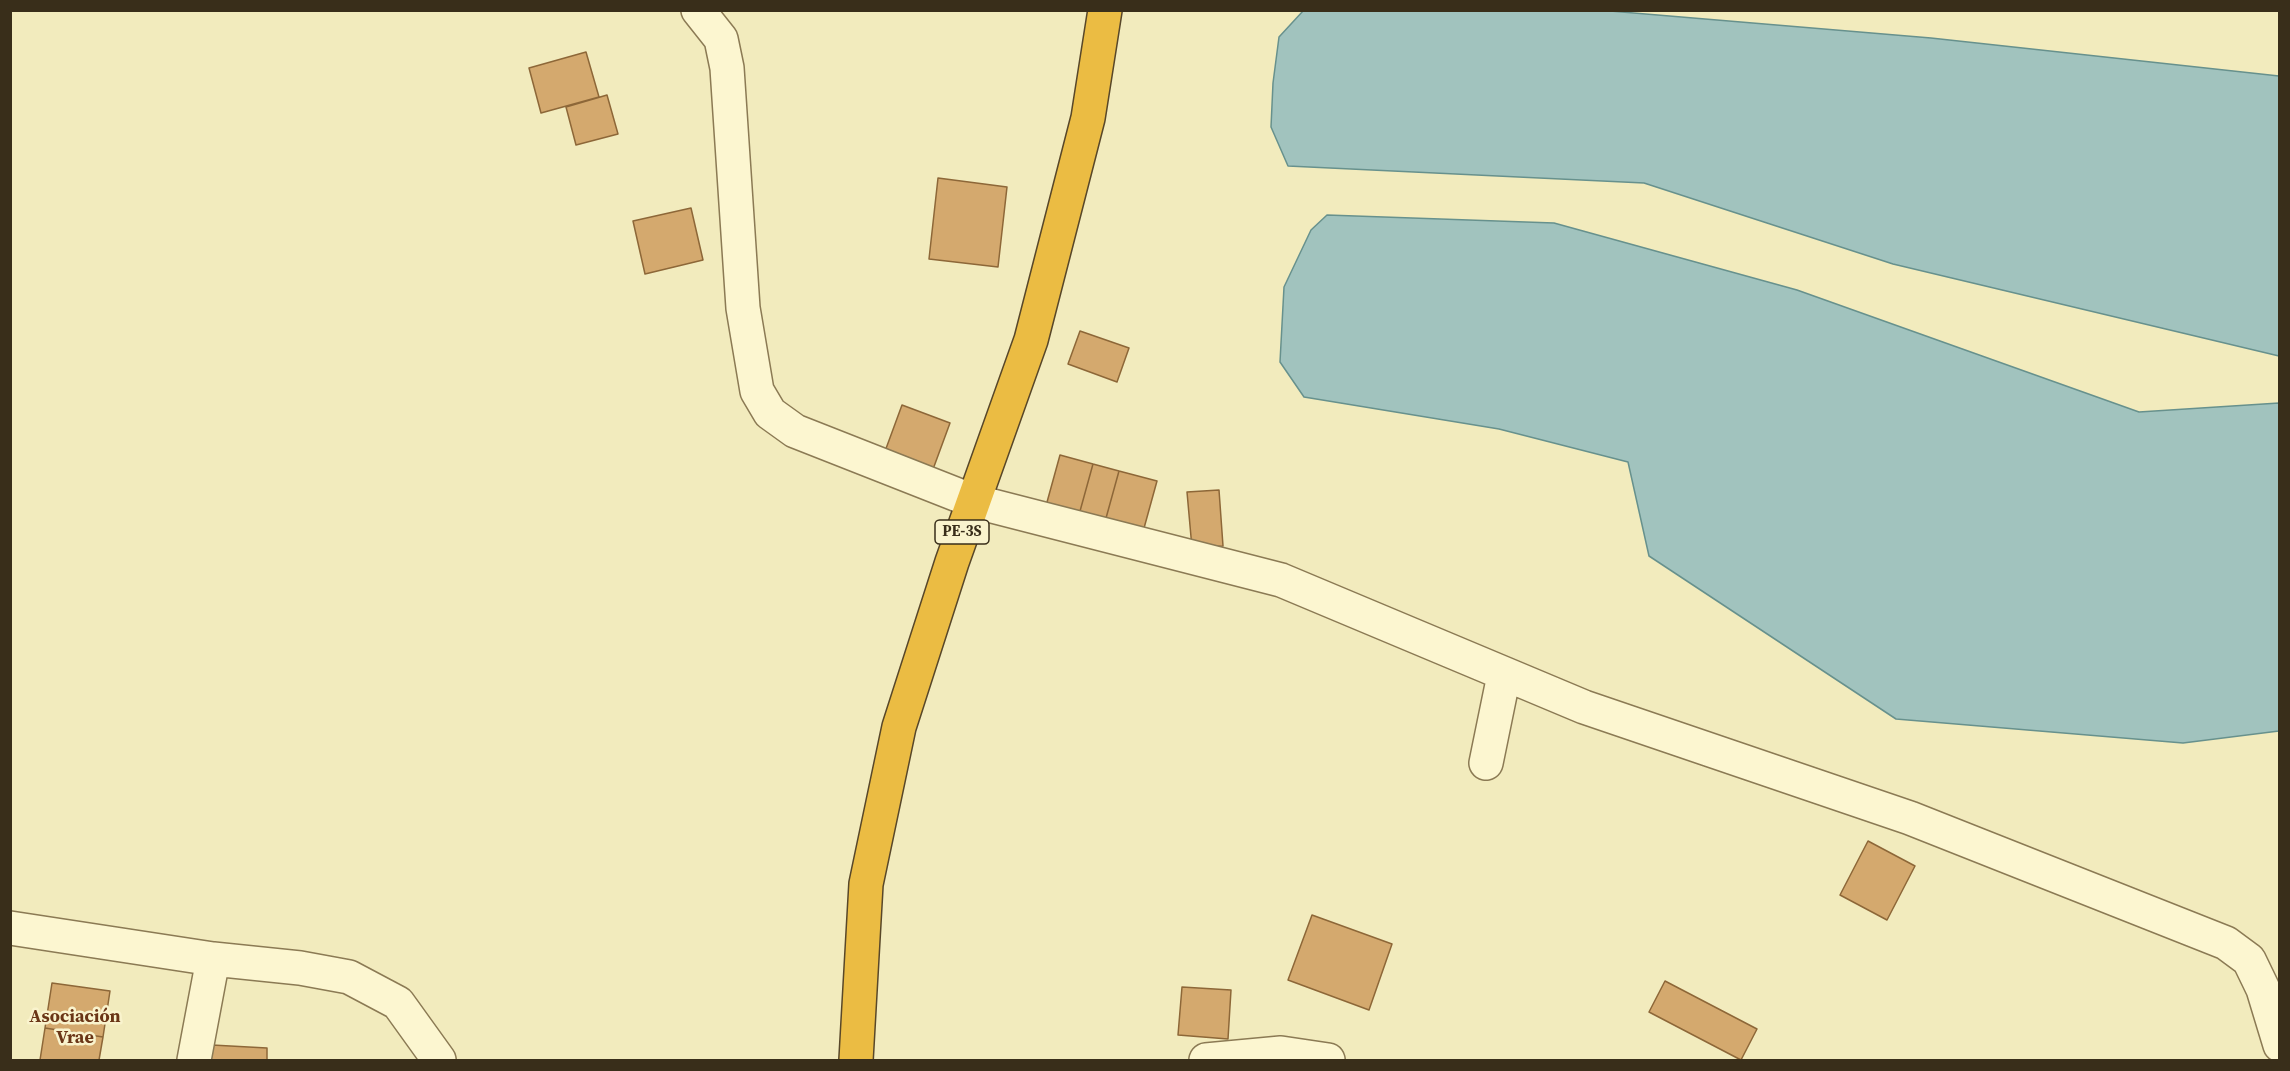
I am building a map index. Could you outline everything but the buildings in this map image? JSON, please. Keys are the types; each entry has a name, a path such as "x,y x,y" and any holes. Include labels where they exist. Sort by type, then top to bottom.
{"highway":[{"name":"PE-3S","path":"856,1060 866,884 896,738 973,501 1031,339 1088,118 1106,10"}],"street":[{"path":"698,10 721,39 727,68 743,308 757,391 770,413 795,431 973,501 1281,580 1584,707 1910,818 2226,943 2249,960 2263,988 2280,1045"},
{"path":"1486,763 1504,675"},
{"path":"10,928 213,959 300,968 349,977 398,1003 439,1060"},
{"path":"194,1060 213,959"},
{"path":"1206,1060 1281,1053 1328,1060"}],"water":[{"path":"1303,11 1610,11 1931,38 2279,76 2279,356 1893,264 1644,183 1288,166 1271,127 1273,83 1279,37"},
{"path":"1327,215 1554,223 1797,290 2139,412 2279,403 2279,731 2183,743 1896,719 1649,556 1628,462 1499,429 1304,397 1280,362 1284,287 1311,230"}],"district":[{"name":"Asociación Vrae","path":"75,1027"}]}
